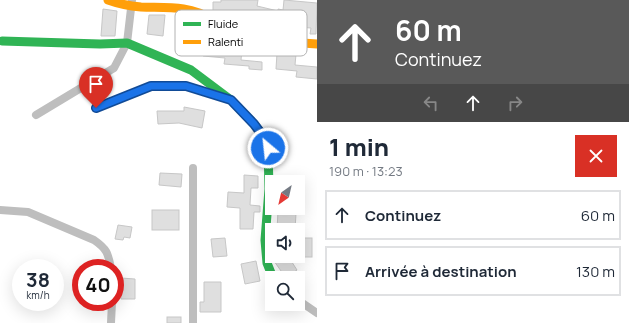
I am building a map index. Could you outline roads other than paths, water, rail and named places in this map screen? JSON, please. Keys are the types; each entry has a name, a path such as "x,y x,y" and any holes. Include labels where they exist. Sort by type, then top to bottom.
{"street":[{"path":"108,0 188,10"},
{"path":"36,116 114,68 127,43 132,3"},
{"path":"2,41 44,43 127,43 190,70 231,100 254,124 263,136 268,148 269,190 265,240 267,262 270,271"},
{"path":"307,43 317,44"},
{"path":"96,108 151,86 186,86 231,100"},
{"path":"193,168 193,323"},
{"path":"0,210 28,212 94,240 104,246 109,259"},
{"path":"305,305 317,313"},
{"path":"111,323 112,311"}]}
